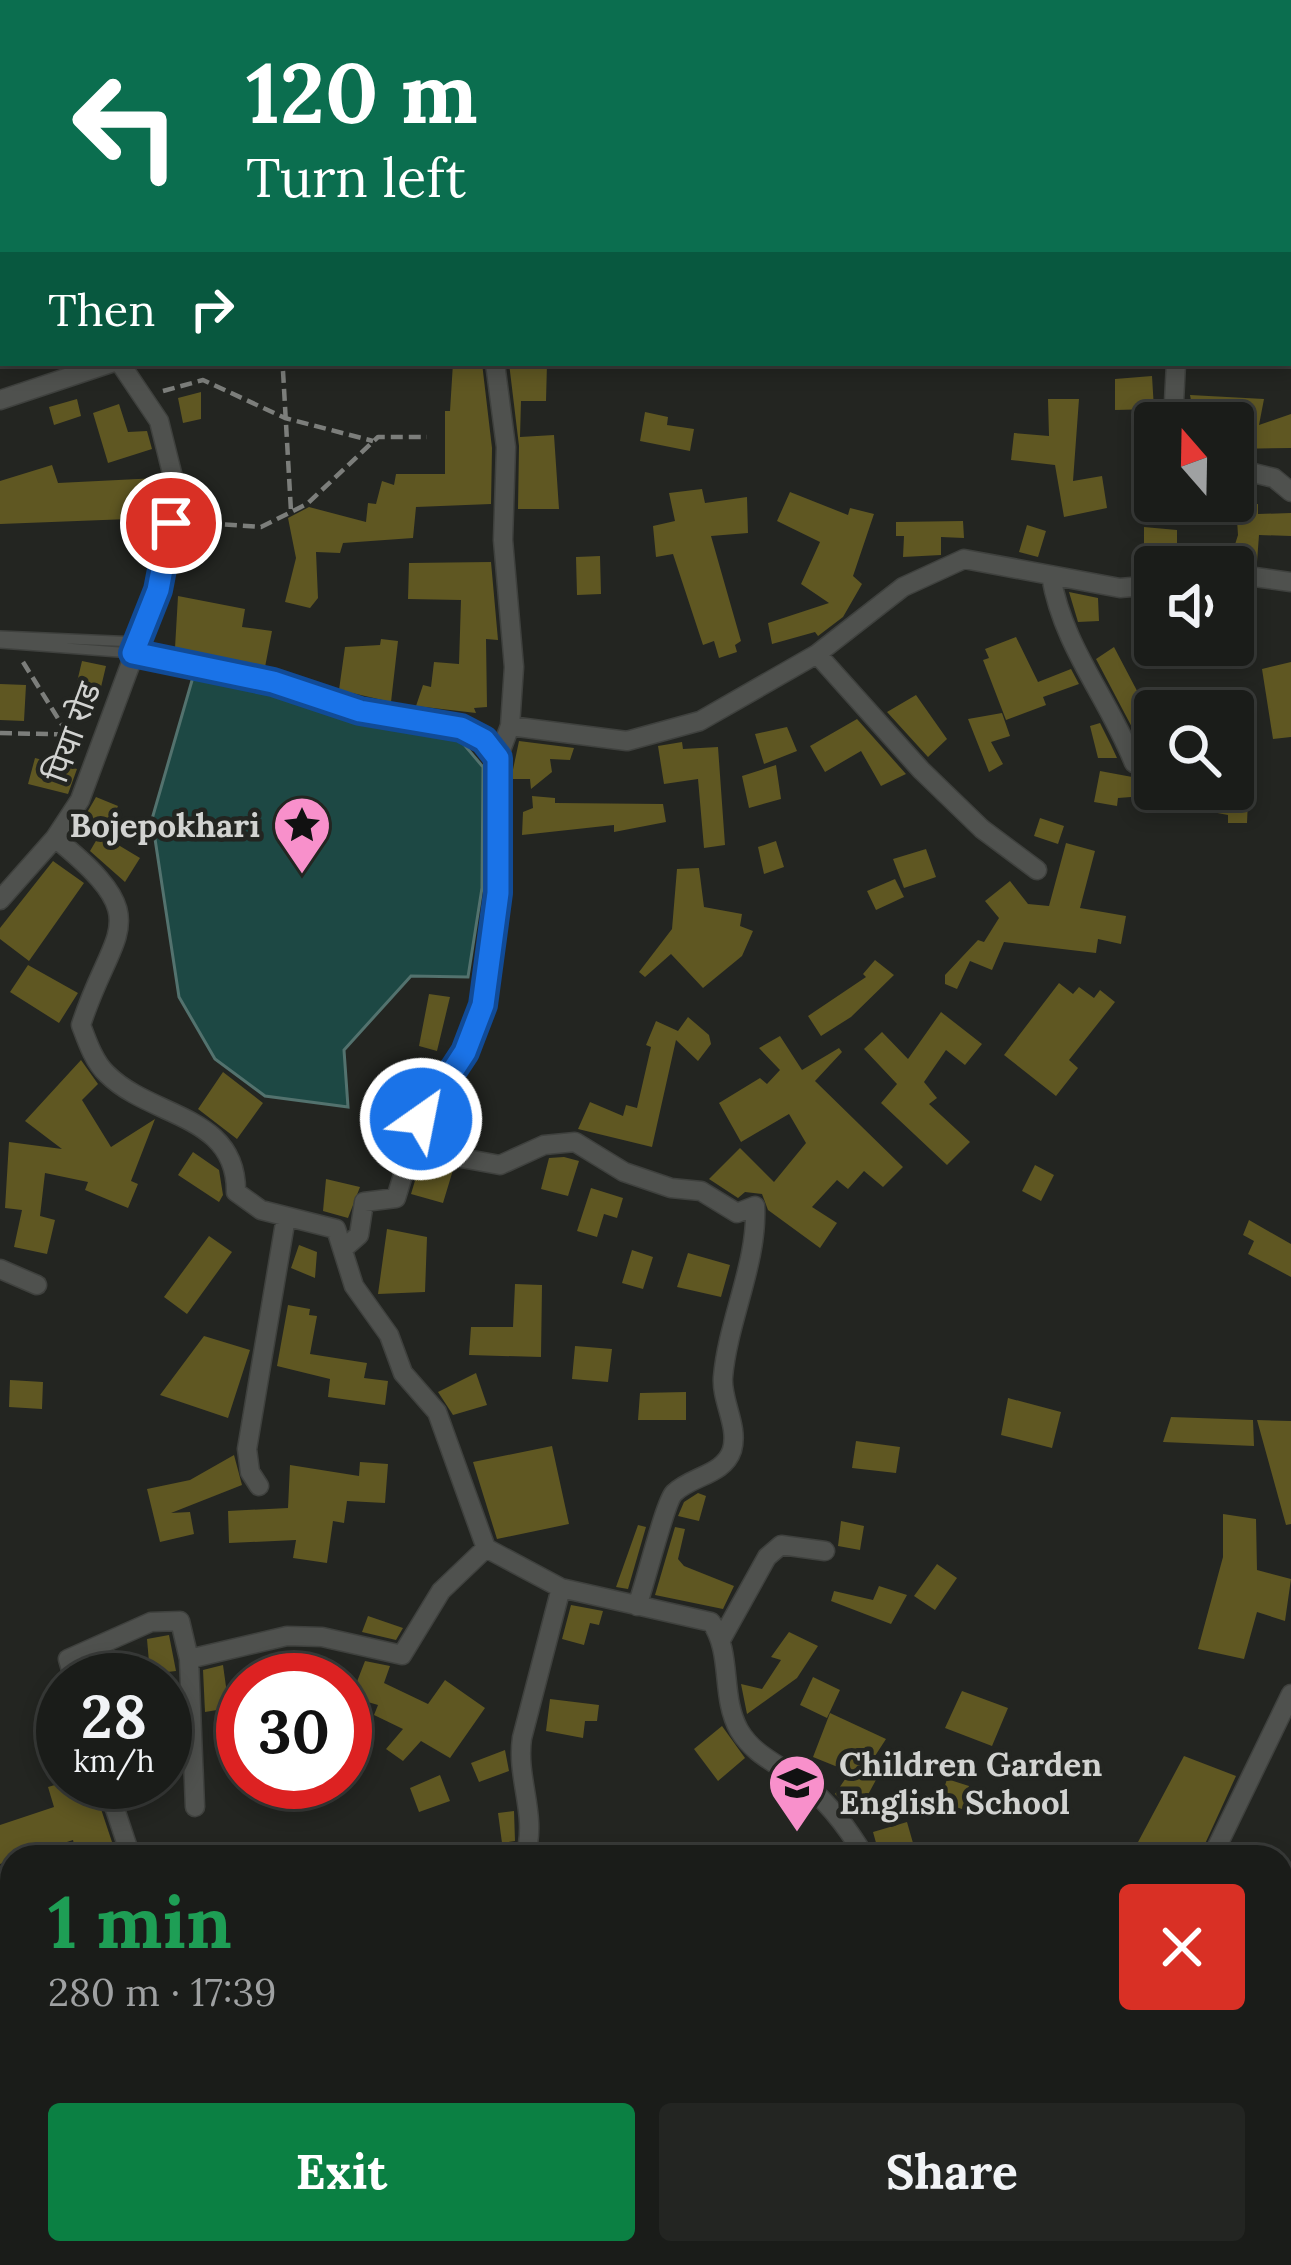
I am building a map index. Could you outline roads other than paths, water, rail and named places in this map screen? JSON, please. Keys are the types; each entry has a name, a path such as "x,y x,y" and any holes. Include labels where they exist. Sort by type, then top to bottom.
{"street":[{"path":"0,400 107,366"},
{"name":"पिया रोड","path":"3,892 55,838 89,775 158,590 174,481 159,421 118,366"},
{"path":"343,1249 359,1235 364,1202 396,1198 421,1119 465,1052 483,1005 498,893 498,758 510,726 514,667 503,540 506,447 495,366"},
{"path":"1174,402 1176,366"},
{"path":"1254,473 1274,478 1291,492"},
{"path":"510,726 627,741 666,734 700,721 817,653 936,568 964,559 1134,587"},
{"path":"1051,575 1058,618 1078,661 1114,714 1134,763"},
{"path":"1254,577 1291,582"},
{"path":"135,647 273,682 360,711 461,728 484,740 498,758"},
{"path":"817,653 921,770 982,829 1037,870"},
{"path":"55,838 108,889 121,924 109,967 81,1024 101,1069 151,1104 198,1122 226,1151 236,1173 236,1192 261,1210 336,1228 354,1286 389,1334 403,1373 437,1412 486,1548 561,1588 711,1622 722,1638 729,1703 738,1728 767,1762 821,1800 856,1845"},
{"path":"412,1149 500,1165 544,1144 575,1142 624,1172 671,1188 701,1191 723,1208 742,1213 755,1206 757,1233 723,1372 733,1448 724,1465 676,1491 667,1502 656,1557 637,1606"},
{"path":"259,1486 250,1472 247,1449 286,1217"},
{"path":"0,1269 37,1285"},
{"path":"722,1638 767,1557 781,1545 824,1551"},
{"path":"192,1658 287,1636 322,1637 402,1654 441,1591 486,1548"},
{"path":"529,1845 531,1800 519,1759 561,1588"},
{"path":"81,1653 151,1622 180,1621 188,1653"},
{"path":"1219,1845 1291,1694"},
{"path":"192,1733 195,1807"},
{"path":"115,1809 127,1845"}],"lane":[{"path":"3,641 135,647"}],"water":[{"path":"193,677 456,735 483,767 482,888 468,977 411,976 344,1050 348,1107 265,1096 215,1059 179,997 152,819"}],"place":[{"name":"Bojepokhari","path":"302,876"},
{"name":"Children Garden English School","path":"797,1834"}]}
